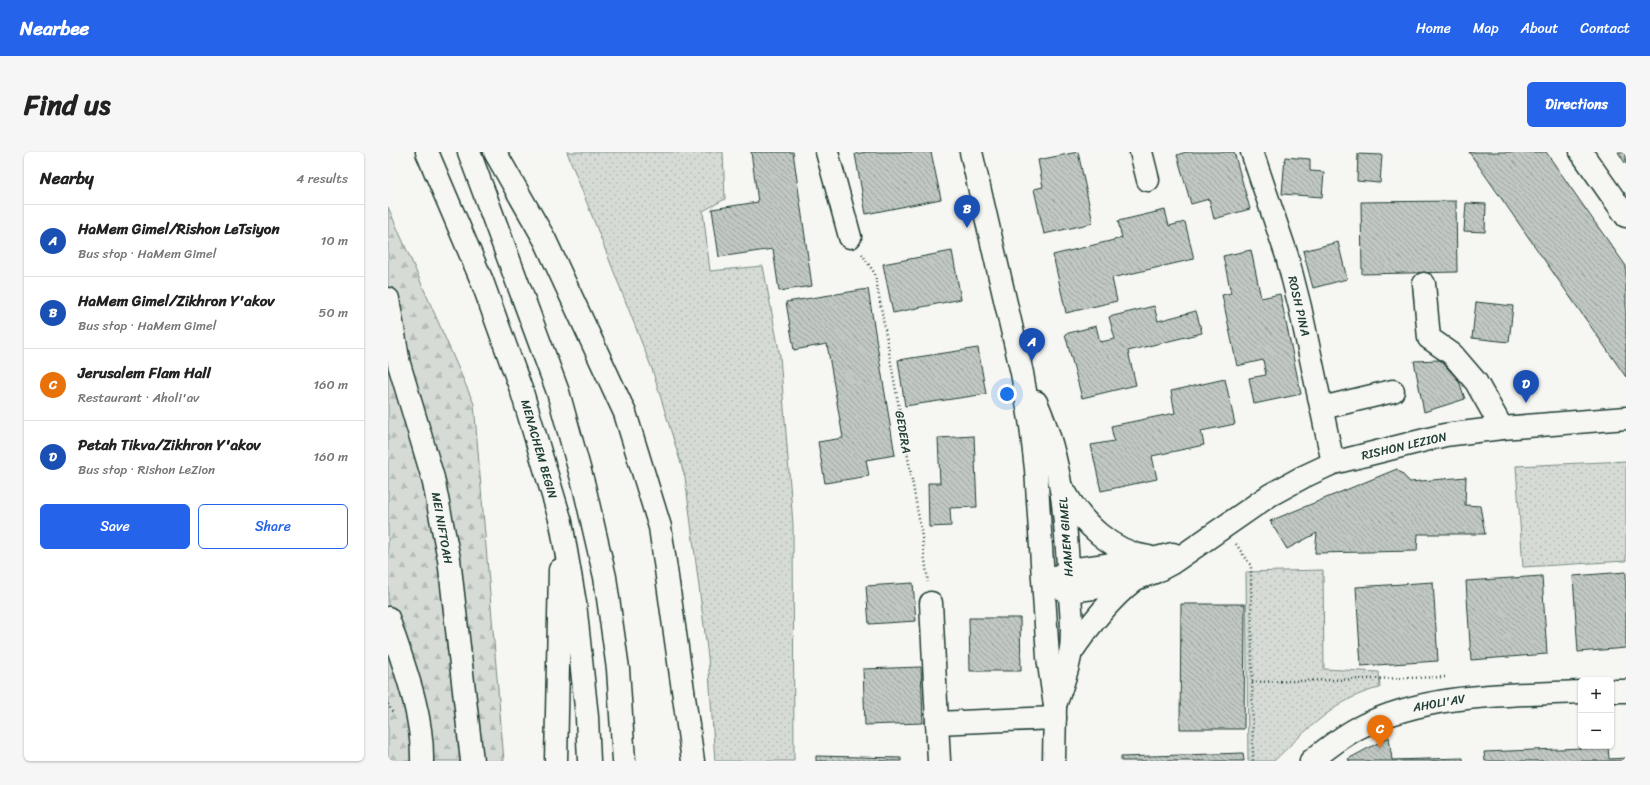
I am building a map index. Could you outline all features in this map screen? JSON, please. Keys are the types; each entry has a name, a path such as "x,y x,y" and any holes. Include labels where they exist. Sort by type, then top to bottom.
{"main road":[{"name":"MENACHEM BEGIN","path":"427,152 482,282 520,385 561,522 576,603 587,717 589,761"},
{"path":"469,152 558,392 584,486 605,577 618,669 624,761"},
{"path":"495,152 545,240 625,413 660,527 693,761"},
{"path":"826,152 850,237"},
{"name":"HAMEM GIMEL","path":"971,152 1022,373 1036,469 1048,657 1055,712 1054,761"},
{"path":"1141,152 1148,180"},
{"name":"ROSH PINA","path":"1252,152 1293,278 1333,463"},
{"path":"1581,152 1626,216"},
{"path":"1424,284 1430,338 1452,354 1476,382 1502,428"},
{"name":"MEI NIFTOAH","path":"388,299 399,364 433,478 449,559 472,761"},
{"name":"HAMEM GIMEL","path":"1022,373 1049,435 1062,486 1065,514 1071,630 1070,654 1055,712"},
{"path":"1322,408 1393,391"},
{"name":"RISHON LEZION","path":"1069,580 1109,586 1133,580 1155,572 1172,563 1270,495 1333,463 1445,435 1502,428 1626,418"},
{"path":"1062,486 1080,516 1103,536 1125,550 1138,556 1158,558"},
{"path":"556,761 561,522"},
{"name":"RISHON LEZION","path":"1044,584 1069,580 1158,558 1189,549 1204,541"},
{"path":"1070,654 1095,618 1119,592 1133,580"},
{"path":"931,603 938,761"},
{"path":"388,618 418,718 422,746 416,756"},
{"path":"1614,691 1626,691"},
{"name":"AHOLI'AV","path":"1311,761 1332,744 1358,728 1382,717 1416,706 1502,695 1578,692"},
{"path":"937,723 1055,712"}],"path":[{"name":"GEDERA","path":"850,237 875,274 920,530 931,603"},
{"path":"1225,527 1251,566 1253,761"},
{"path":"1252,682 1451,677"}],"green space":[{"path":"567,152 723,152 725,199 703,211 710,271 763,266 780,356 793,524 794,761 715,761 708,657 685,477 652,369"},
{"path":"388,207 474,404 504,761 388,761"},
{"path":"1626,461 1626,561 1523,567 1516,466"},
{"path":"1323,570 1324,669 1379,672 1380,688 1365,692 1336,707 1309,728 1274,761 1248,761 1246,572"}],"building":[{"path":"751,152 793,152 812,286 779,291 773,249 719,257 712,209 758,202"},
{"path":"867,152 931,152 941,199 866,214 855,154"},
{"path":"1078,152 1093,223 1044,234 1034,189 1043,187 1038,160"},
{"path":"1186,152 1234,152 1250,209 1214,219 1209,199 1191,204 1177,155"},
{"path":"1469,152 1546,152 1626,266 1626,377"},
{"path":"1618,152 1626,152 1626,164 1625,163"},
{"path":"1358,154 1382,155 1380,183 1357,181"},
{"path":"1285,157 1310,159 1310,171 1324,172 1322,197 1282,194"},
{"path":"1456,201 1457,272 1362,274 1361,202"},
{"path":"1466,203 1486,204 1485,232 1464,231"},
{"path":"1165,210 1169,226 1185,222 1194,259 1112,278 1117,301 1066,313 1053,255 1122,238 1118,221"},
{"path":"1338,242 1347,279 1313,288 1303,251"},
{"path":"1251,250 1261,298 1280,294 1301,394 1254,404 1249,378 1266,375 1263,360 1237,366 1222,295 1231,293 1223,256"},
{"path":"952,251 961,299 893,313 883,264"},
{"path":"868,289 895,455 866,460 869,476 825,483 818,442 843,438 827,344 794,350 786,302"},
{"path":"1476,302 1513,306 1509,342 1472,338"},
{"path":"1154,306 1158,321 1196,311 1202,333 1128,351 1136,385 1082,398 1065,334 1096,326 1100,342 1115,339 1109,317"},
{"path":"978,348 986,394 905,406 898,360"},
{"path":"1440,360 1459,381 1465,399 1424,412 1414,361"},
{"path":"1225,379 1235,424 1201,431 1204,445 1152,456 1157,479 1101,491 1091,445 1114,441 1111,426 1175,413 1171,391"},
{"path":"974,436 977,507 950,508 951,526 929,527 928,483 940,483 938,438"},
{"path":"1397,469 1410,482 1466,477 1465,505 1480,506 1485,534 1418,534 1417,551 1315,553 1317,533 1287,549 1270,521"},
{"path":"1626,572 1626,648 1578,652 1573,576"},
{"path":"1542,576 1547,654 1471,660 1466,581"},
{"path":"1433,582 1438,661 1361,666 1356,587"},
{"path":"913,583 916,621 869,624 866,586"},
{"path":"1181,604 1245,604 1244,729 1180,729"},
{"path":"969,618 1020,618 1021,671 970,671"},
{"path":"921,667 923,723 865,725 863,669"},
{"path":"1389,737 1392,760 1463,758 1463,761 1349,761 1348,759"},
{"path":"1578,748 1608,749 1609,759 1626,758 1626,761 1485,761 1484,752"},
{"path":"1243,753 1244,761 1121,761 1121,757"},
{"path":"816,756 901,758 901,761 816,761"}],"place":[{"name":"HaMem Gimel/Zikhron Y'akov","path":"967,228"},
{"name":"HaMem Gimel/Rishon LeTsiyon","path":"1032,361"},
{"name":"Petah Tikva/Zikhron Y'akov","path":"1526,403"},
{"name":"Jerusalem Flam Hall","path":"1380,748"}]}
